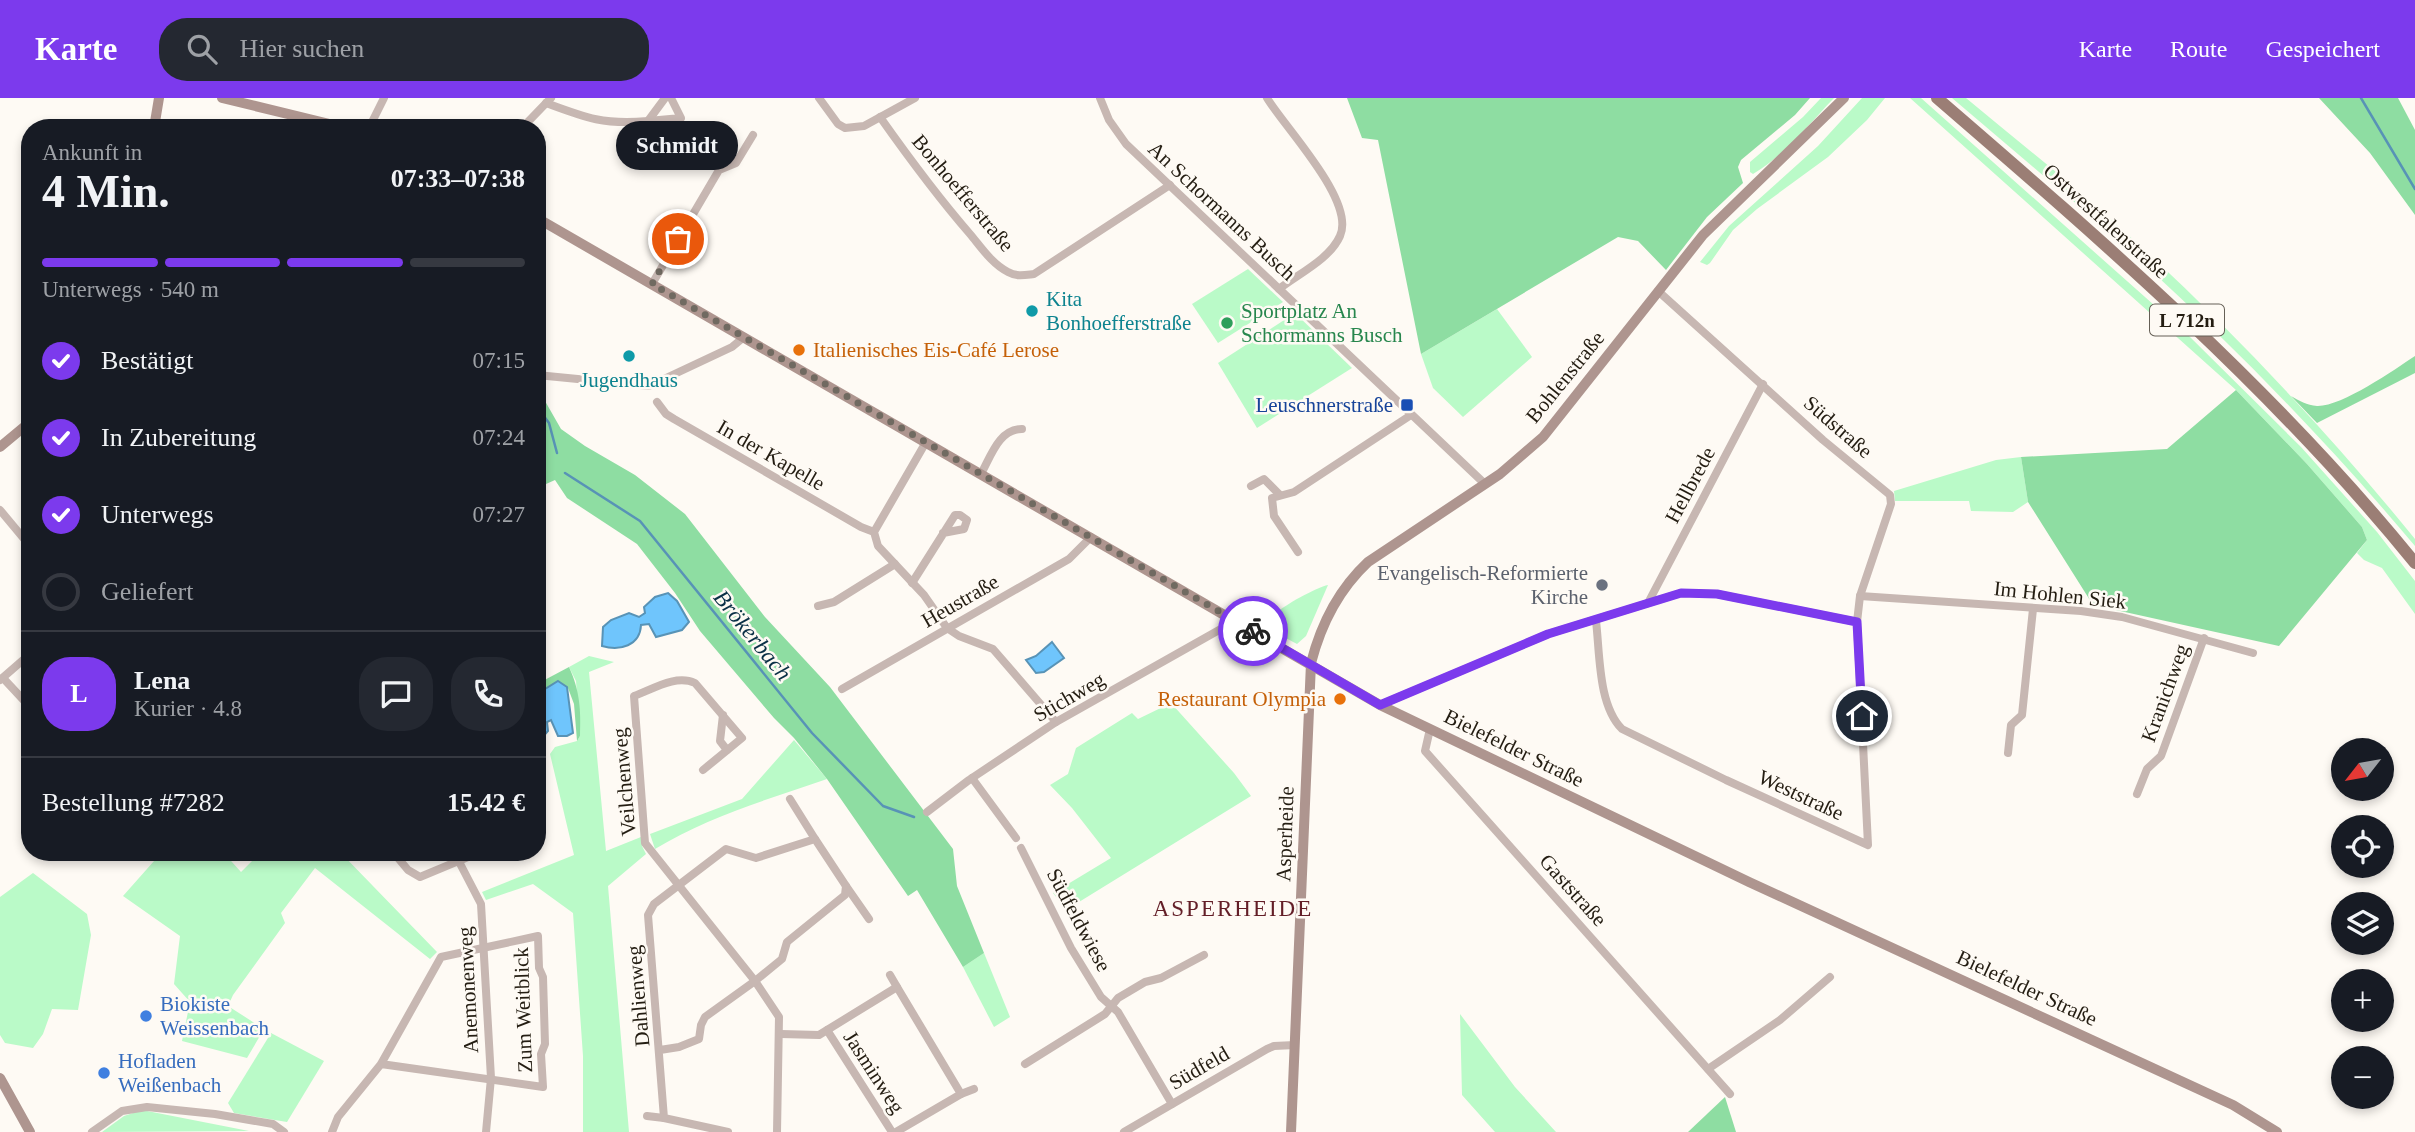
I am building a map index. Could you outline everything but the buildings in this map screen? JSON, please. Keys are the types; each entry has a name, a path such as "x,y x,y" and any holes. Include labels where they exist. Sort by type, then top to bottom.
{"main road":[{"path":"156,119 159,98"},
{"path":"222,98 309,119"},
{"name":"Bohlenstraße","path":"1311,663 1334,602 1355,574 1389,547 1516,462 1543,437 1661,294 1721,215 1844,98"},
{"name":"Ostwestfalenstraße","path":"1937,98 2128,265 2238,369 2335,470 2415,563"},
{"name":"Bielefelder Straße","path":"546,223 1380,705 1749,882 2233,1105 2277,1132"},
{"path":"0,447 21,430"},
{"name":"Asperheide","path":"1291,1132 1311,663"},
{"path":"0,1078 30,1132"}],"street":[{"path":"374,119 384,98"},
{"path":"648,121 665,98"},
{"path":"531,119 548,101 589,120 618,124 681,118 671,98"},
{"path":"821,99 831,118 845,128 864,127 915,98"},
{"name":"An Schormanns Busch","path":"1100,98 1116,131 1485,484"},
{"path":"1267,98 1321,171 1340,210 1343,223 1341,235 1326,253 1279,289"},
{"name":"Bonhoefferstraße","path":"880,117 926,183 981,247 997,265 1021,276 1034,274 1170,185"},
{"path":"652,284 719,170 736,163 753,135"},
{"name":"Südstraße","path":"1661,294 1823,440 1890,495 1891,504 1860,596 1857,622"},
{"path":"546,376 649,386 732,347 744,337"},
{"name":"Hellbrede","path":"1647,603 1763,384"},
{"name":"In der Kapelle","path":"657,402 666,414 674,419 825,507 874,532"},
{"path":"1276,496 1294,492 1411,415"},
{"path":"981,474 1004,435 1013,429 1022,429"},
{"path":"926,442 874,532 878,546 924,595 947,628 959,636 993,649 1056,722"},
{"path":"1251,486 1264,479 1276,496 1274,516 1298,552"},
{"path":"0,510 21,535"},
{"path":"912,583 943,533"},
{"name":"Heustraße","path":"842,689 1069,559 1091,537"},
{"path":"818,606 834,602 895,564"},
{"path":"1380,705 1548,634 1681,593 1717,594 1857,622"},
{"name":"Im Hohlen Siek","path":"1860,596 2081,611 2123,617 2253,653"},
{"path":"2008,753 2011,725 2022,715 2033,609"},
{"name":"Stichweg","path":"927,812 972,778 1056,722 1235,621"},
{"name":"Weststraße","path":"1597,621 1606,702 1622,729 1868,845 1857,622"},
{"name":"Kranichweg","path":"2137,794 2147,769 2161,757 2204,638"},
{"path":"21,662 1,679 21,699"},
{"name":"Veilchenweg","path":"727,750 741,738 695,683 687,679 676,680 634,696 645,843 755,981 779,1017 777,1132"},
{"path":"703,770 727,750 720,741 723,715"},
{"name":"Gaststraße","path":"1430,729 1425,751 1730,1094"},
{"path":"972,778 1016,838"},
{"path":"790,799 869,919"},
{"name":"Dahlienweg","path":"664,1118 648,915 654,904 726,849 757,858 815,839"},
{"name":"Südfeldwiese","path":"1021,848 1072,948 1101,997 1118,1013 1172,1104"},
{"path":"400,861 408,870 420,877 458,862"},
{"name":"Anemonenweg","path":"458,862 481,904 491,1078 486,1132"},
{"path":"660,1049 694,1043 699,1039 705,1017 782,958 787,942 845,895 846,886"},
{"name":"Zum Weitblick","path":"482,948 538,936 539,968 543,977 543,1087 491,1078"},
{"path":"332,1132 338,1116 381,1064 441,957 482,948"},
{"path":"1025,1064 1105,1014 1111,1005 1145,982 1161,978 1203,955"},
{"path":"890,975 961,1094"},
{"path":"1708,1069 1780,1020 1830,977"},
{"path":"780,1034 819,1035 897,987"},
{"name":"Jasminweg","path":"827,1030 894,1132"},
{"name":"Südfeld","path":"1124,1132 1274,1045 1295,1045"},
{"path":"381,1064 491,1078"},
{"path":"894,1132 974,1089"},
{"path":"92,1132 122,1111 147,1108 215,1114 273,1124 284,1132"},
{"path":"647,1116 728,1132"}],"green space":[{"path":"1347,98 1810,98 1795,115 1741,160 1738,167 1743,183 1707,217 1666,270 1638,241 1618,237 1421,354 1378,140 1362,138"},
{"path":"1821,98 1834,98 1775,158 1753,174 1750,172 1750,162"},
{"path":"1862,98 1885,98 1867,120 1828,157 1733,230 1710,263 1707,265 1700,262 1729,226 1818,146"},
{"path":"1910,98 1921,98 2190,337 2301,447 2377,532 2415,581 2415,614 2382,568 2364,560 2357,553 2367,540 2362,527 2307,464 2236,390"},
{"path":"1952,98 1966,98 2042,160 2195,298 2272,376 2345,456 2415,539 2415,546 2318,436 2180,297"},
{"path":"2319,98 2398,98 2415,130 2415,215 2370,153"},
{"name":"Sportplatz An Schormanns Busch","path":"1248,269 1283,302 1218,343 1192,304"},
{"path":"1497,309 1532,357 1463,417 1433,388 1421,354"},
{"path":"1295,313 1352,368 1257,428 1218,363"},
{"path":"2415,356 2415,373 2317,423 2291,396 2310,405 2327,405 2367,387"},
{"path":"2236,390 2307,464 2362,527 2367,540 2279,646 2093,605 2028,502 2021,457 2167,449"},
{"path":"546,403 561,429 635,475 685,514 765,617 830,687 953,849 957,886 984,953 963,967 917,890 908,896 827,779 700,631 637,544 567,498 555,480 546,484"},
{"path":"2021,457 2028,502 2013,512 1971,511 1969,501 1895,501 1894,491 1996,460"},
{"path":"1328,585 1306,636 1297,644 1263,626 1292,602"},
{"path":"589,656 614,662 589,672 606,851 641,837 646,854 608,886 629,1132 583,1132 583,1056 573,913 533,884 486,900 482,892 574,855 550,754 555,747 577,741 580,736 576,681 569,667"},
{"path":"569,667 579,701 580,736 577,741 574,704 568,688 560,683 546,692 546,679"},
{"path":"1171,703 1234,773 1251,796 1066,910 1053,893 1111,858 1072,808 1050,785 1068,774 1076,748 1132,713 1138,719"},
{"path":"794,740 827,779 717,818 655,849 650,834 742,799"},
{"path":"154,861 231,861 241,872 252,861 349,861 437,952 430,959 315,868 281,913 285,923 233,995 228,1006 264,1029 247,1058 182,1041 190,1002 174,984 180,936 123,896"},
{"path":"33,873 87,914 91,935 78,1010 52,1009 43,1034 33,1048 5,1043 0,1035 0,897"},
{"path":"984,953 1010,1017 994,1027 963,967"},
{"path":"1460,1014 1515,1087 1556,1132 1495,1132 1462,1095"},
{"path":"271,1033 324,1061 287,1122 234,1113 228,1103"},
{"path":"1725,1097 1736,1132 1688,1132"},
{"path":"142,1110 249,1131 102,1132 124,1116"}],"water":[{"path":"668,593 677,601 689,622 682,630 656,637 649,624 641,625 637,638 628,645 616,648 602,646 603,627 611,620 629,613 639,617 645,613 644,607 655,597"},
{"path":"1052,642 1064,658 1044,672 1036,673 1026,660 1036,656"},
{"path":"558,681 567,687 573,733 558,736 551,720 547,722 546,733 546,688"}],"waterway":[{"path":"2361,98 2415,189"},
{"name":"Brökerbach","path":"546,419 557,453"},
{"name":"Brökerbach","path":"565,473 640,521 812,733 883,806 914,817"}],"way so far":[{"path":"678,239 652,284 1253,631"}],"place":[{"name":"Schmidt","path":"678,239"},
{"name":"Kita Bonhoefferstraße","path":"1032,311"},
{"name":"Sportplatz An Schormanns Busch","path":"1227,323"},
{"name":"Italienisches Eis-Café Lerose","path":"799,350"},
{"name":"Jugendhaus","path":"629,356"},
{"name":"Leuschnerstraße","path":"1407,405"},
{"name":"Evangelisch-Reformierte Kirche","path":"1602,585"},
{"name":"Restaurant Olympia","path":"1340,699"},
{"name":"Biokiste Weissenbach","path":"146,1016"},
{"name":"Hofladen Weißenbach","path":"104,1073"}],"district":[{"name":"ASPERHEIDE","path":"1233,908"}],"route":[{"path":"1253,631 1380,705 1548,634 1681,593 1717,594 1857,622 1862,716"}]}
